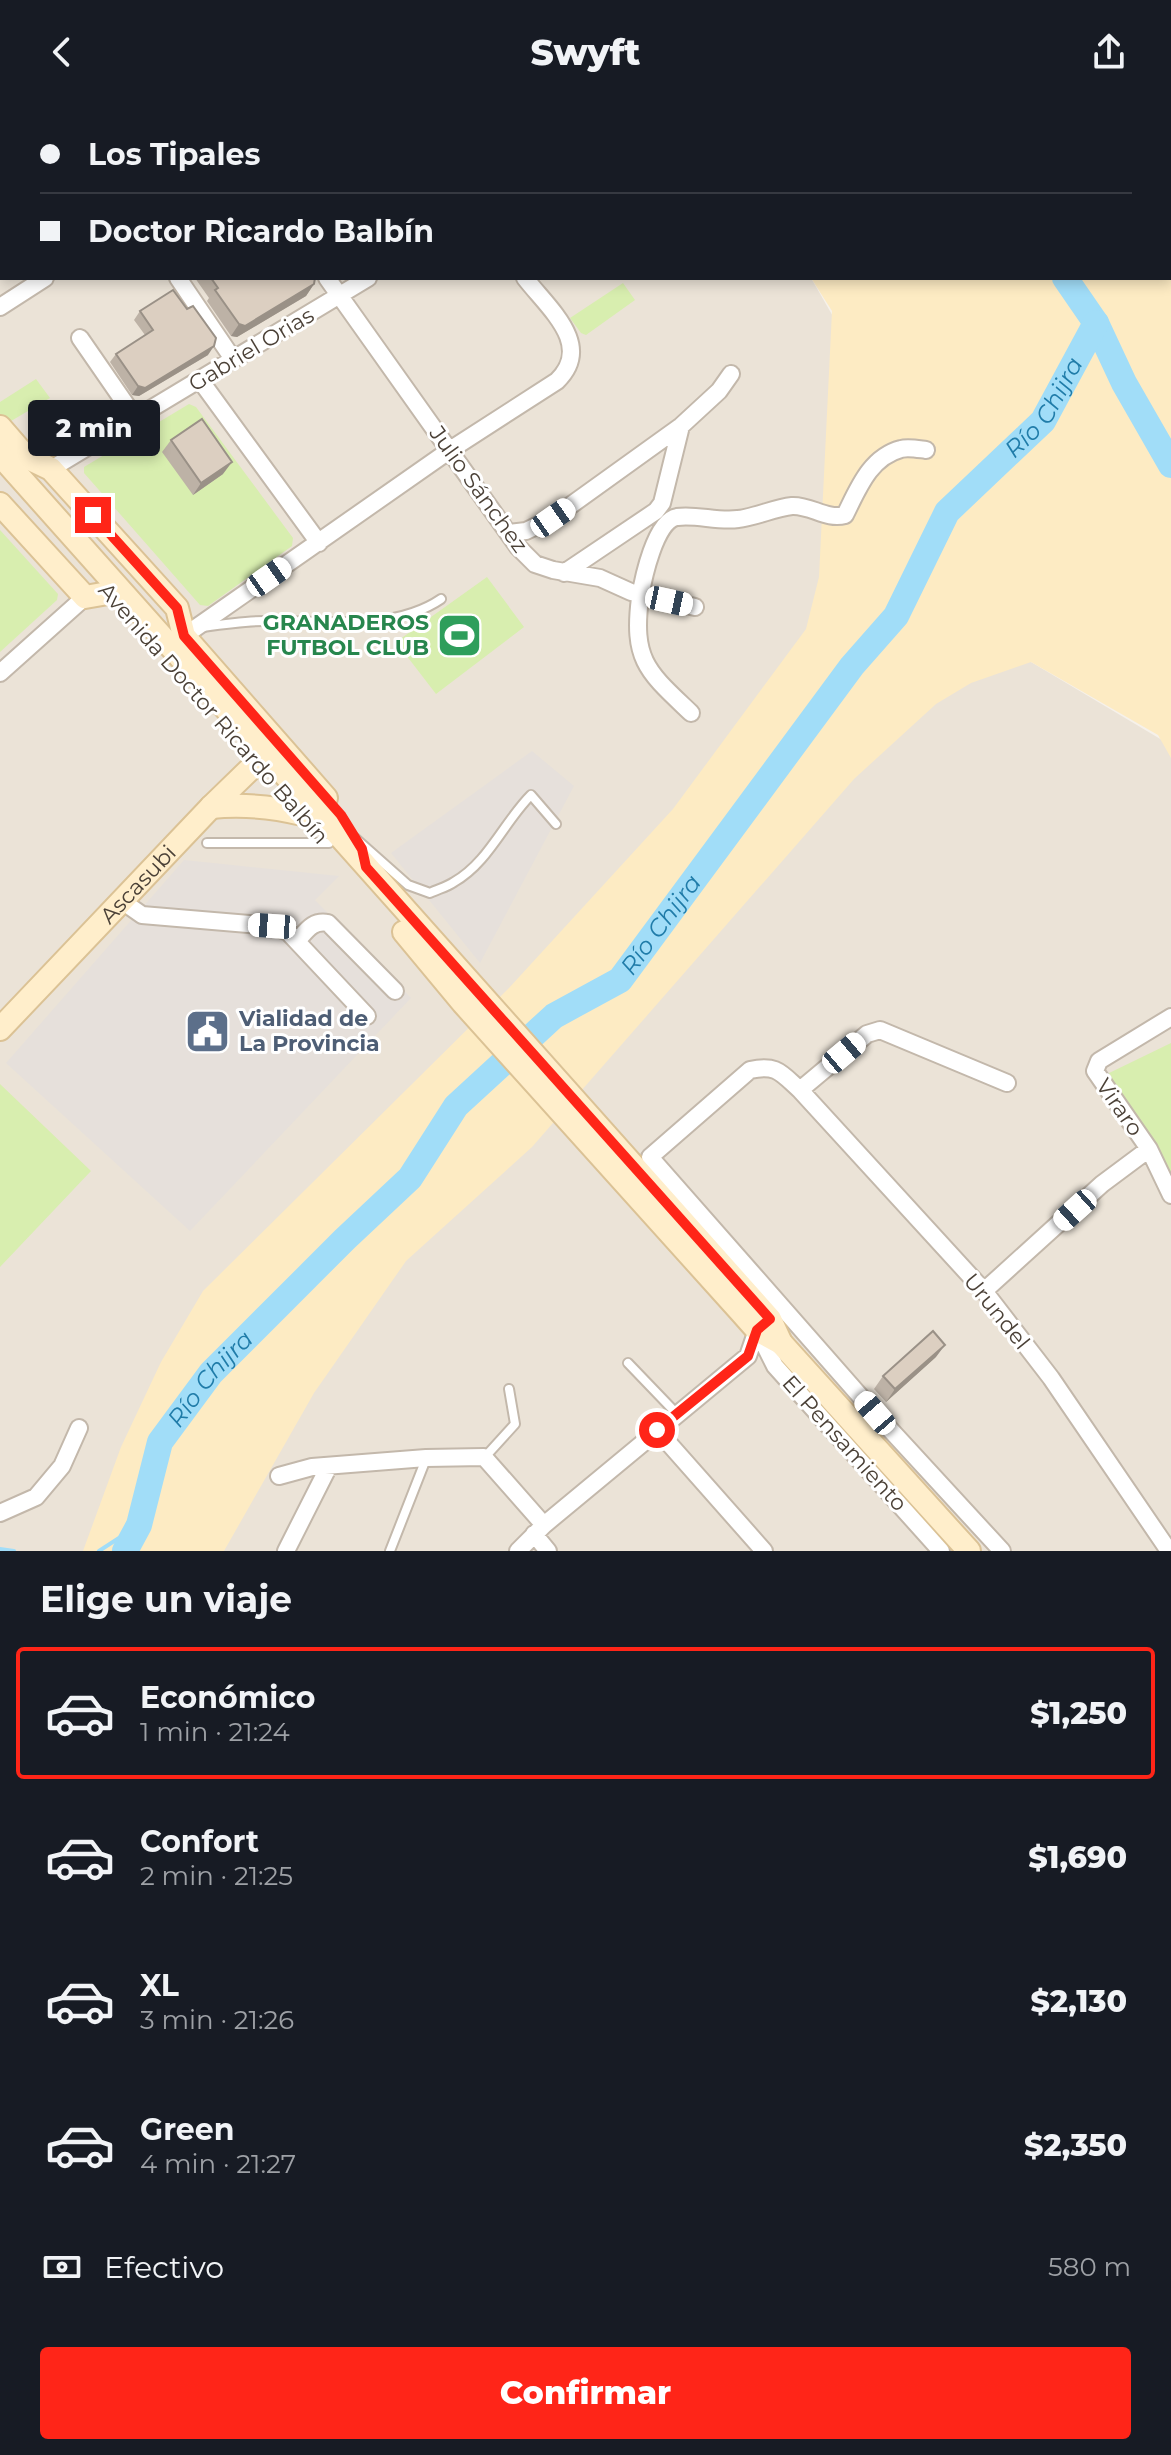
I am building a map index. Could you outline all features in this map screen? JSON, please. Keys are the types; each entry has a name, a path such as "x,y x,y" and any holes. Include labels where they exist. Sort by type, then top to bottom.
{"main road":[{"path":"0,427 26,457 51,469 177,608 189,632 267,752 341,815 355,838 366,867"},
{"name":"Avenida Doctor Ricardo Balbín","path":"0,455 267,752 366,867 470,997"},
{"name":"Avenida Doctor Ricardo Balbín","path":"0,472 108,593 267,752 302,814 470,997 636,1167 764,1325 867,1421 957,1549"},
{"path":"0,504 85,597 108,593"},
{"name":"Ascasubi","path":"0,1029 267,752"},
{"path":"211,807 247,804 302,814"}],"street":[{"path":"0,307 42,280"},
{"path":"179,280 233,359"},
{"name":"Julio Sánchez","path":"328,280 518,547 535,564 564,573 600,578 641,595 695,607"},
{"name":"Gabriel Orias","path":"51,469 365,280"},
{"path":"189,632 450,450 557,381 569,369 573,355 570,336 527,280"},
{"path":"80,338 136,419"},
{"path":"508,533 526,531 553,518 681,426 719,391 731,374"},
{"path":"200,380 319,543"},
{"path":"681,426 662,503 660,533 644,572 636,629 643,658 653,677 691,713"},
{"path":"564,573 663,515 711,521 738,519 795,506 835,517 845,515 861,483 877,461 901,449 926,450"},
{"path":"0,673 85,597"},
{"path":"122,901 142,915 272,926 288,932 367,1016"},
{"path":"297,941 313,924 328,923 395,991"},
{"name":"Viraro","path":"1171,1017 1099,1061 1095,1071 1149,1149 1171,1195"},
{"path":"800,1090 867,1034 880,1030 1007,1083"},
{"name":"Urundel","path":"636,1167 750,1070 768,1066 777,1070 800,1090 984,1291 1051,1378 1169,1551"},
{"path":"984,1291 1102,1184 1149,1149"},
{"path":"636,1167 867,1421 1002,1551"},
{"path":"518,1551 539,1530 748,1356 764,1325"},
{"name":"El Pensamiento","path":"764,1325 775,1366 957,1549"},
{"path":"0,1513 36,1497 62,1466 79,1428"},
{"path":"657,1430 764,1551"},
{"path":"279,1476 312,1467 484,1457 539,1530 548,1551"},
{"path":"286,1551 329,1466"}],"lane":[{"path":"189,632 267,621 324,624 402,616 425,610 441,599"},
{"path":"355,838 408,885 430,893 456,882 486,854 514,812 531,795 556,824"},
{"path":"207,843 329,843"},
{"path":"628,1363 677,1414"},
{"path":"484,1457 515,1424 509,1389"},
{"path":"390,1551 426,1458"}],"shaded area":[{"path":"0,280 812,280 1031,662 1162,740 1171,757 1171,1551 0,1551"},
{"path":"532,751 574,786 480,963 391,853"},
{"name":"Vialidad de La Provincia","path":"184,860 339,876 315,900 411,998 190,1231 6,1063"}],"green space":[{"path":"623,283 635,300 586,335 581,333 570,318"},
{"path":"36,379 50,398 6,424 0,417 0,402"},
{"path":"189,404 196,407 293,538 292,546 208,606 200,605 84,473 84,467"},
{"path":"0,530 58,594 57,600 0,652"},
{"name":"GRANADEROS FUTBOL CLUB","path":"487,577 524,627 436,694 396,642"},
{"path":"1171,1043 1171,1201 1105,1075"},
{"path":"0,1084 91,1171 0,1267"}],"sand":[{"path":"812,280 1171,280 1171,758 1158,735 1031,662 971,683 936,704 854,779 532,1147 406,1261 314,1393 224,1551 83,1551 121,1447 161,1362 203,1291 509,988 673,809 806,629 819,577 832,311"}],"building":[{"path":"212,280 315,280 314,284 245,326 239,324 215,290 218,288"},
{"path":"173,290 187,309 193,306 216,338 214,346 145,388 138,386 116,354 153,330 140,311"},
{"path":"202,419 232,462 201,483 171,440"},
{"path":"933,1331 945,1345 895,1389 883,1376"}],"waterway":[{"path":"1066,280 1096,323 1124,383 1171,465"},
{"name":"Río Chijra","path":"125,1551 139,1525 160,1442 211,1373 410,1178 456,1106 554,1016 620,980 852,666 896,616 947,512 1043,421 1096,323"},
{"path":"99,1551 139,1525"},
{"path":"0,1549 14,1551"}],"place":[{"name":"GRANADEROS FUTBOL CLUB","path":"460,635"},
{"name":"Vialidad de La Provincia","path":"208,1031"}],"route":[{"path":"93,515 177,608 184,636 341,815 362,849 366,867 770,1319 757,1330 748,1356 657,1430"}]}
